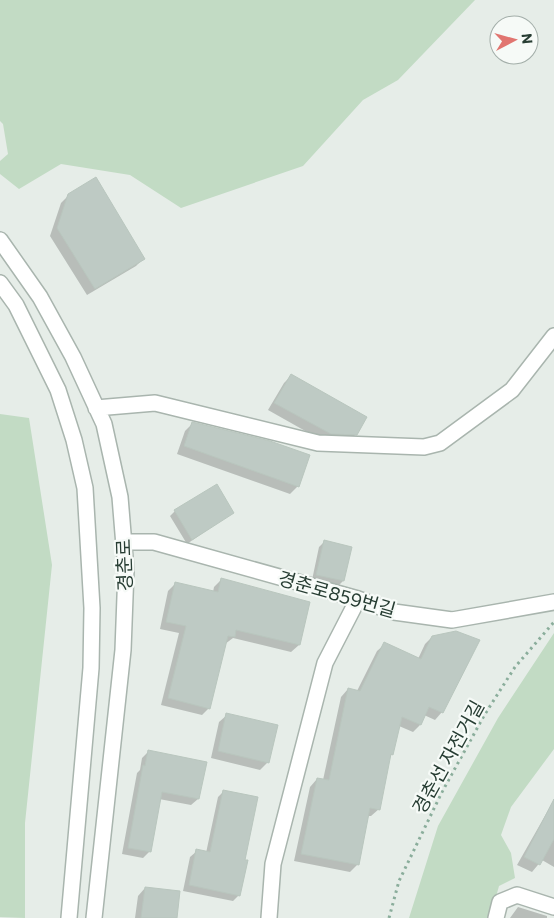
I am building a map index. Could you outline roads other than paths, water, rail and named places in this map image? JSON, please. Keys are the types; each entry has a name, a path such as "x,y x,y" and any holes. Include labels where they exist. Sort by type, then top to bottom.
{"street":[{"name":"경춘로","path":"0,240 40,297 73,357 104,424 120,497 126,570 123,650 94,918"},
{"name":"경춘로","path":"0,284 16,304 58,390 74,440 85,488 92,599 91,668 69,918"},
{"path":"96,408 155,403 318,443 424,447 440,443 512,390 554,336"},
{"name":"경춘로859번길","path":"124,542 154,542 358,599 394,612 452,620 554,602"},
{"path":"269,918 273,864 325,663 358,599"},
{"path":"496,918 500,902 517,894 554,908"}]}
